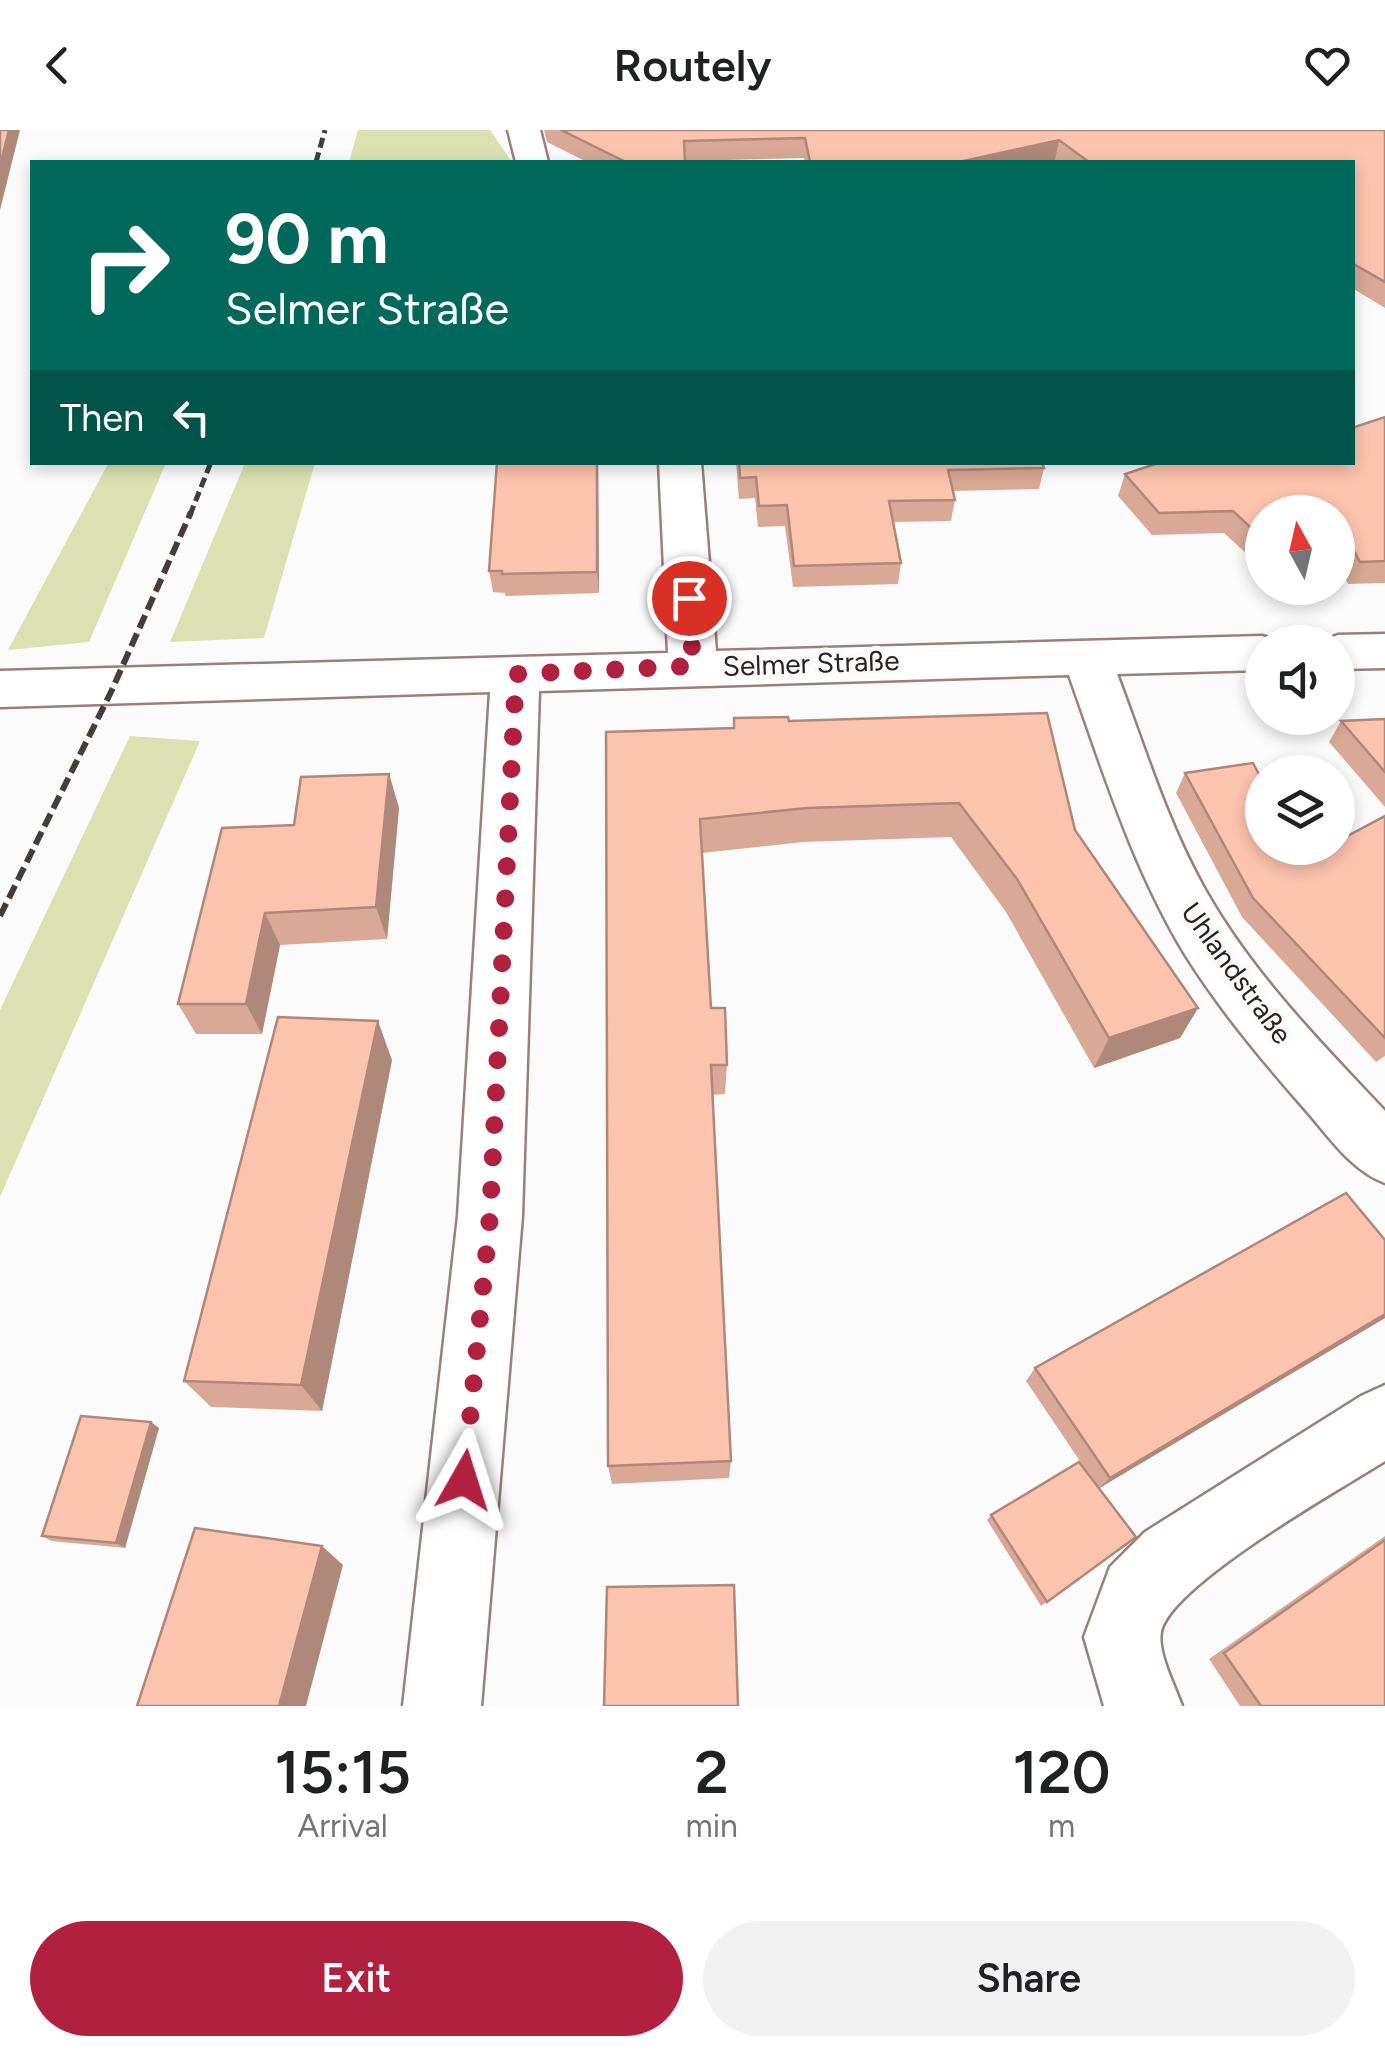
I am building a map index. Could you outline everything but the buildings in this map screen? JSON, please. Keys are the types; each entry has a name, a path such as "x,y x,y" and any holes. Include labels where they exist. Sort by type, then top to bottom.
{"street":[{"path":"524,130 532,160"},
{"path":"680,465 693,666"},
{"path":"1355,652 1385,651"},
{"name":"Selmer Straße","path":"0,689 693,666 1245,653"},
{"name":"Uhlandstraße","path":"1086,656 1144,812 1185,906 1253,1006 1385,1154"},
{"path":"442,1706 490,1216 516,674"},
{"path":"1143,1706 1122,1637 1136,1593 1171,1558 1385,1420"}],"green space":[{"path":"358,130 490,130 511,160 350,160"},
{"path":"107,465 165,465 89,642 8,650"},
{"path":"244,465 314,465 264,638 170,642"},
{"path":"130,736 200,741 0,1197 0,1010"}],"railway":[{"path":"317,160 325,130"},
{"path":"190,515 210,465"},
{"path":"0,916 111,692 191,512"}],"route":[{"path":"464,1480 490,1216 516,674 693,666 689,598"}]}
